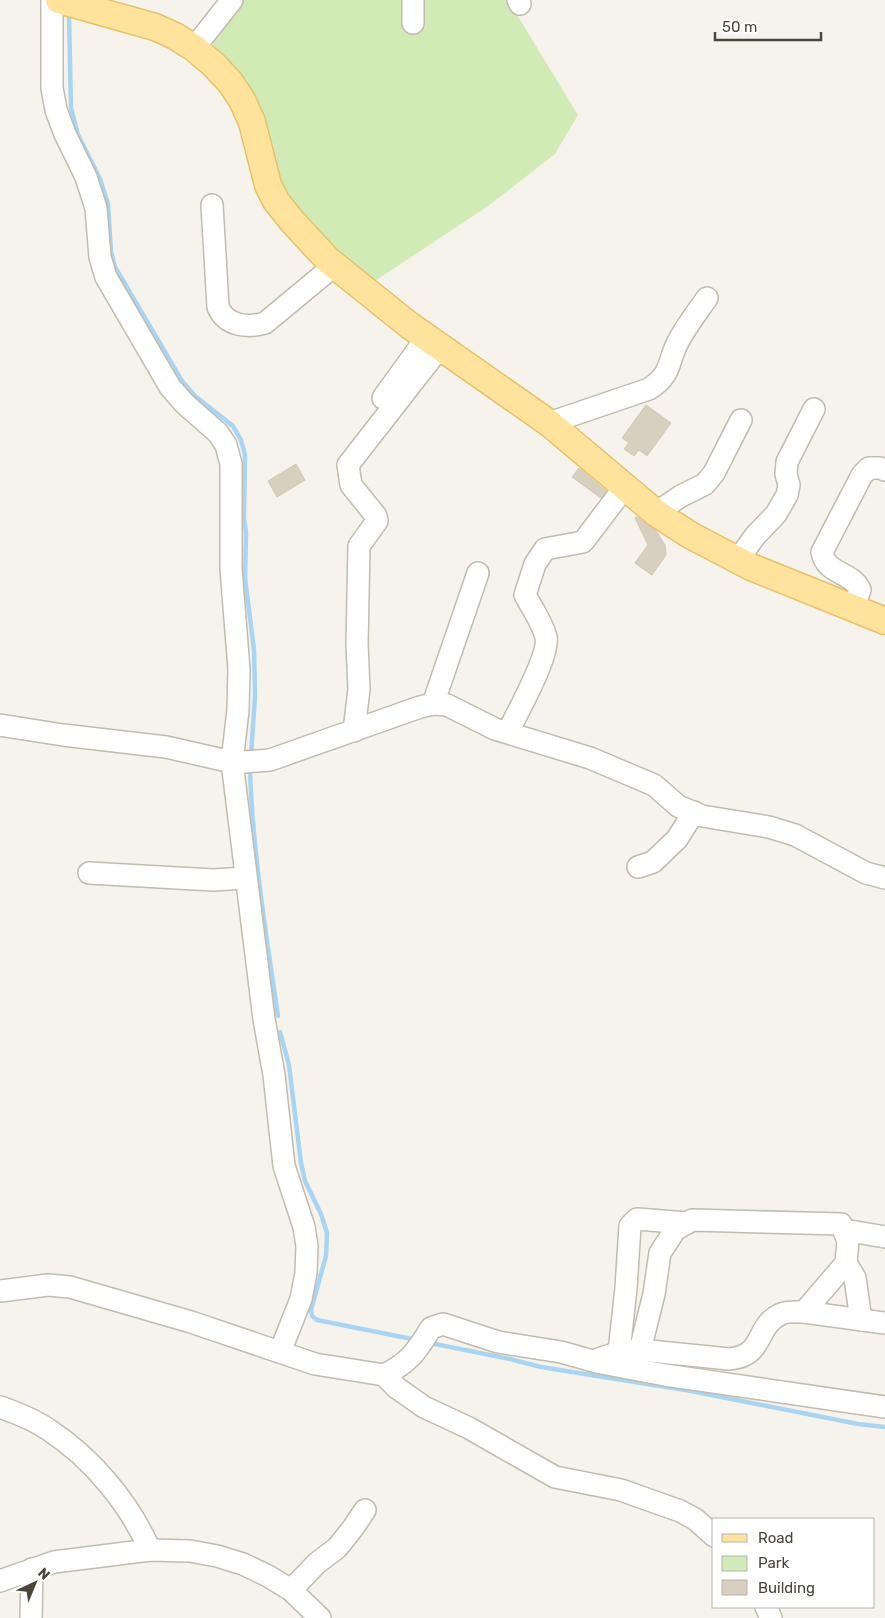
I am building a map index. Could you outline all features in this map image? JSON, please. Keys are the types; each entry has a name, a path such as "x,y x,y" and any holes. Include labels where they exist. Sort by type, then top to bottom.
{"main road":[{"path":"59,0 155,27 176,36 213,64 230,82 242,100 252,122 268,185 276,201 292,221 335,265 364,290 433,342 549,423 656,514 690,535 751,567 885,620"}],"street":[{"path":"52,0 52,88 56,110 65,134 86,177 96,208 100,257 106,277 170,387 185,404 218,432 226,445 231,464 231,569 239,669 238,710 232,762 264,1019 275,1084 284,1166 304,1227 307,1246 306,1273 301,1299 280,1352"},
{"path":"194,48 232,0"},
{"path":"413,0 413,23"},
{"path":"212,205 218,307 221,315 230,322 255,326 265,323 335,265"},
{"path":"549,423 649,389 659,382 665,376 680,338 707,298"},
{"path":"354,731 359,689 357,644 359,546 377,521 376,516 351,485 348,465 433,342"},
{"path":"738,560 755,536 776,514 787,495 789,485 786,474 788,462 814,409"},
{"path":"656,514 681,496 705,484 714,473 741,420"},
{"path":"854,607 860,590 858,584 829,566 823,559 822,552 862,475 869,468 885,470"},
{"path":"508,732 542,660 546,638 539,619 525,595 535,564 545,549 583,542 624,488"},
{"path":"432,704 478,573"},
{"path":"0,725 63,735 166,747 232,762 244,762 270,760 432,704 447,705 495,729 590,758 654,785 678,806 702,816 769,827 795,835 866,873 885,878"},
{"path":"638,867 653,862 676,840 694,812"},
{"path":"89,872 213,880 246,878"},
{"path":"619,1352 630,1226 638,1219 687,1223"},
{"path":"640,1350 654,1294 660,1253 675,1230 692,1220 842,1224 848,1241 846,1263 804,1312"},
{"path":"844,1230 885,1237"},
{"path":"846,1263 856,1278 860,1320"},
{"path":"0,1291 48,1286 70,1287 191,1322 315,1364 384,1375 397,1388 424,1407 469,1428 554,1477 621,1490 680,1511 695,1519 712,1534"},
{"path":"593,1361 619,1352 640,1350 740,1358 747,1355 754,1348 771,1320 782,1314 804,1312 885,1324"},
{"path":"384,1375 407,1361 431,1328 443,1324 498,1342 561,1352 593,1361 665,1375 885,1407"},
{"path":"0,1407 48,1429 77,1451 124,1504 140,1528 150,1550"},
{"path":"291,1590 317,1563 337,1548 365,1510"},
{"path":"0,1581 54,1562 150,1550 190,1551 217,1556 243,1564 268,1576 291,1590 320,1618"},
{"path":"31,1618 32,1569"}],"green space":[{"path":"240,0 508,0 578,115 555,154 488,206 369,285 285,200 257,99 234,67 213,46 219,25"}],"building":[{"path":"646,405 671,423 647,456 639,450 634,456 624,449 629,443 622,438"},
{"path":"296,464 305,480 277,497 268,481"},
{"path":"579,468 606,491 601,498 572,477"},
{"path":"637,517 656,531 665,545 666,555 652,575 635,563 648,545 635,518"}],"waterway":[{"path":"69,16 71,108 78,135 100,179 108,204 111,252 115,267 182,381 195,396 233,426 241,440 245,455 245,578 254,650 255,696 251,755"},
{"path":"250,772 257,863 278,1016"},
{"path":"280,1032 289,1065 301,1163 305,1181 321,1214 327,1233 326,1256 311,1310 312,1316 317,1320 412,1339"},
{"path":"435,1344 541,1367 691,1391 858,1424 885,1427"}]}
